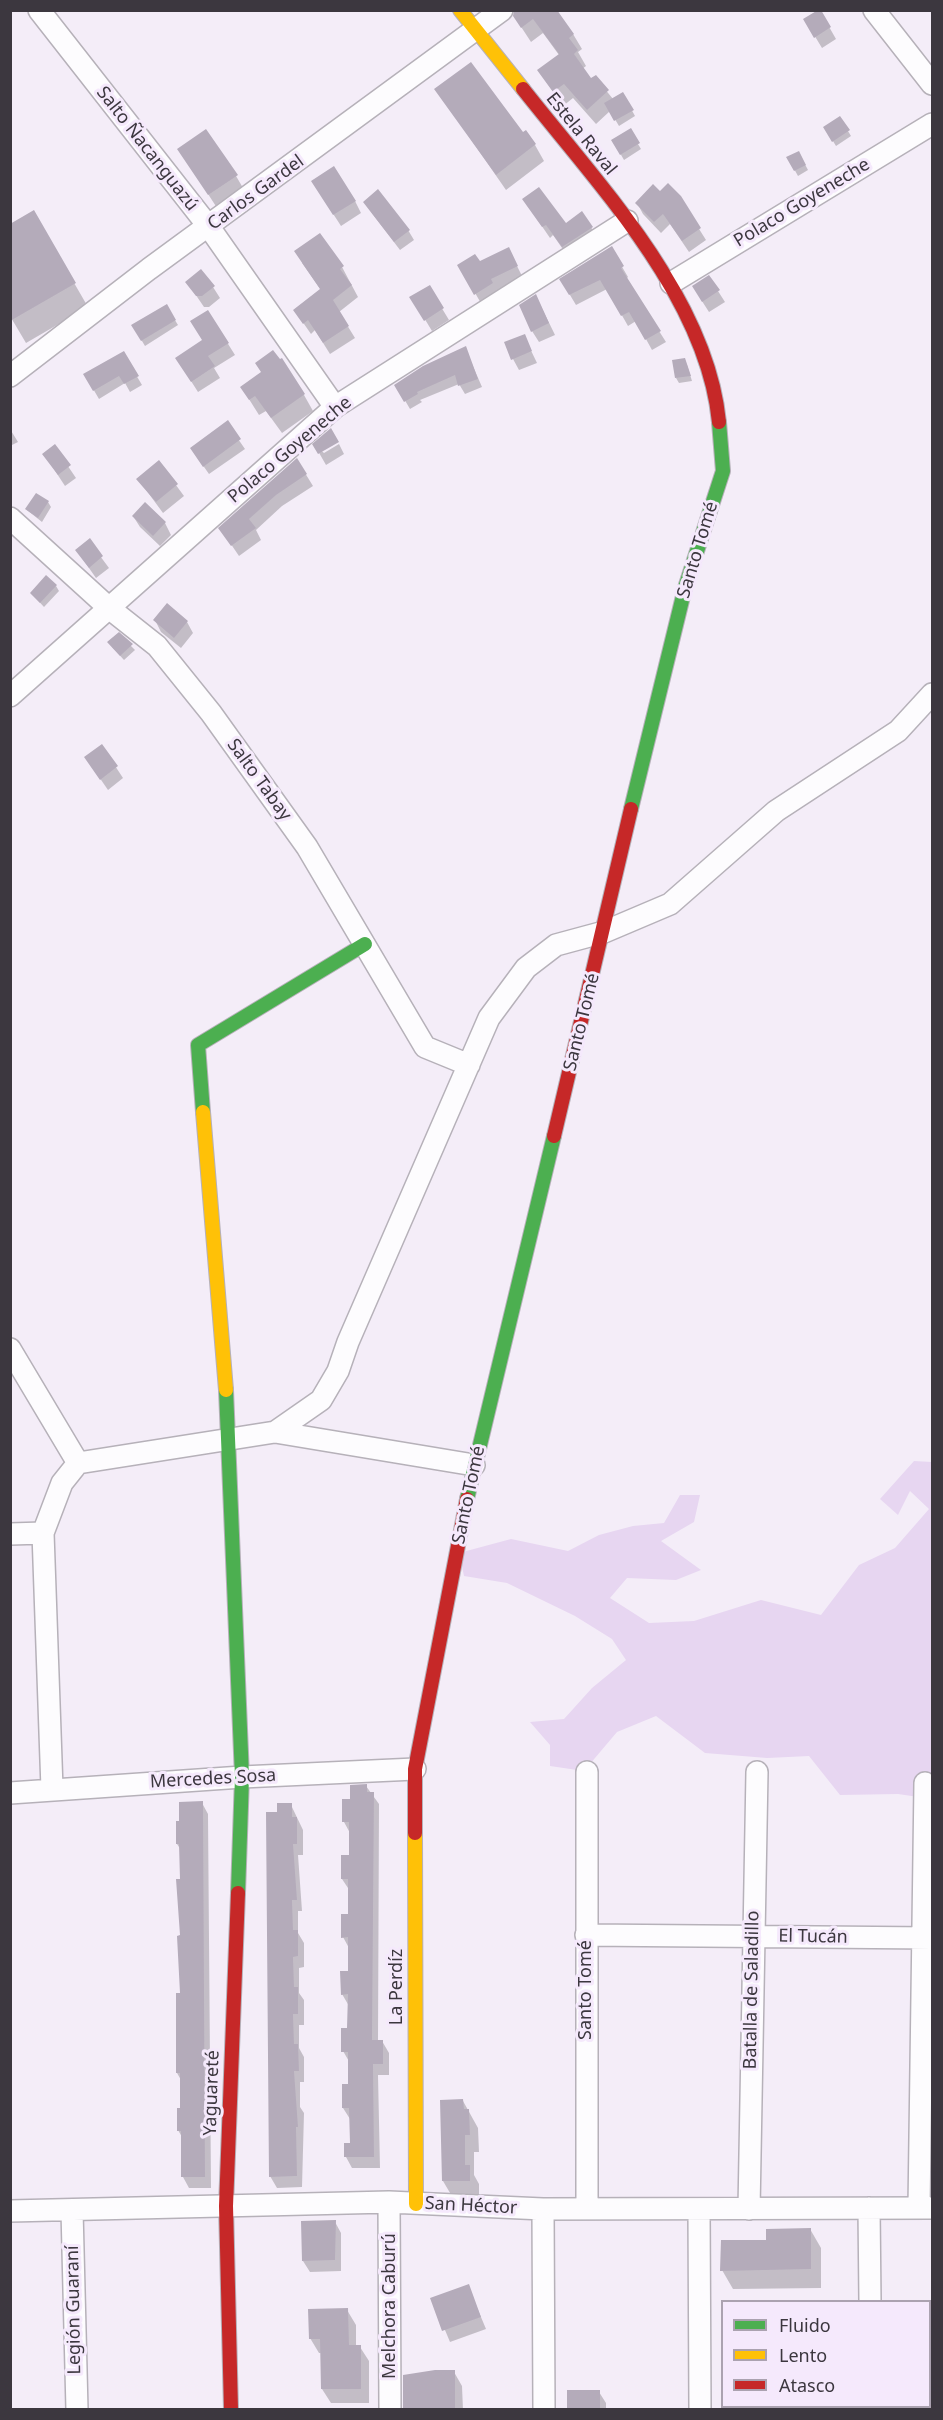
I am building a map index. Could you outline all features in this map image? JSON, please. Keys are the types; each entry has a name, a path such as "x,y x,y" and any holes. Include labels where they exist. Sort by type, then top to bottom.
{"street":[{"name":"Salto Ñacanguazú","path":"39,10 209,227 335,407"},
{"name":"Estela Raval","path":"460,10 627,221 671,283"},
{"name":"Carlos Gardel","path":"10,376 149,269 502,10"},
{"path":"874,10 933,84"},
{"name":"Polaco Goyeneche","path":"671,283 933,123"},
{"name":"Polaco Goyeneche","path":"10,696 335,407 627,221"},
{"name":"Santo Tomé","path":"415,1769 474,1466 604,932 642,756 685,588 723,471 717,405 706,363 671,283"},
{"name":"Salto Tabay","path":"10,518 109,608 157,646 211,713 308,847 425,1047 469,1065"},
{"path":"275,1432 321,1400 338,1371 348,1342 489,1018 526,968 556,945 604,932 670,904 776,811 898,731 933,694"},
{"name":"Yaguareté","path":"231,2409 226,2206 242,1777 230,1438 198,1045 365,944"},
{"path":"10,1349 78,1463"},
{"path":"52,1789 42,1533 62,1483 78,1463 275,1432 474,1466"},
{"path":"10,1534 42,1533"},
{"name":"Mercedes Sosa","path":"10,1793 242,1777 415,1769"},
{"name":"La Perdíz","path":"415,1769 416,2204"},
{"name":"Santo Tomé","path":"587,1772 587,2208"},
{"name":"Batalla de Saladillo","path":"749,2209 757,1772"},
{"path":"925,1783 928,1938 926,2208"},
{"name":"El Tucán","path":"586,1935 928,1938"},
{"name":"San Héctor","path":"10,2211 389,2202 543,2210 926,2208"},
{"name":"Melchora Caburú","path":"389,2202 390,2409"},
{"path":"868,2208 870,2300"},
{"path":"699,2209 700,2409"},
{"name":"Legión Guaraní","path":"72,2210 77,2409"},
{"path":"543,2210 544,2409"}],"shaded area":[{"path":"914,1461 932,1462 932,1799 898,1794 840,1795 809,1756 767,1758 705,1753 656,1716 617,1732 584,1771 550,1766 550,1745 530,1722 564,1719 592,1688 626,1660 612,1639 575,1616 507,1583 464,1576 459,1553 511,1539 568,1551 599,1535 633,1526 664,1523 680,1495 700,1495 694,1522 661,1541 701,1570 676,1580 627,1578 610,1598 649,1623 694,1621 761,1600 821,1615 859,1565 895,1548 929,1509 910,1491 898,1515 880,1499"}],"building":[{"path":"514,10 557,10 574,34 569,38 578,50 574,54 591,78 596,75 609,90 587,110 564,84 553,92 537,70 559,54 533,19 521,28 513,16"},
{"path":"821,10 831,27 814,38 803,19"},
{"path":"471,62 523,132 526,130 536,144 496,175 434,89"},
{"path":"623,92 634,110 614,121 604,103"},
{"path":"840,116 850,130 832,142 823,127"},
{"path":"631,128 640,143 620,155 611,140"},
{"path":"206,129 238,175 208,195 177,149"},
{"path":"799,151 806,165 794,171 786,157"},
{"path":"334,166 356,201 333,215 311,181"},
{"path":"668,183 681,196 701,228 682,241 663,214 654,222 635,203 653,184 660,191"},
{"path":"539,187 566,223 582,211 593,227 562,247 546,225 542,227 522,199"},
{"path":"378,189 410,230 394,242 363,202"},
{"path":"34,210 76,283 10,321 10,224"},
{"path":"320,233 344,266 340,269 352,285 333,300 349,326 323,343 308,320 303,324 293,310 320,289 294,251"},
{"path":"612,246 624,266 621,268 661,331 645,340 629,312 621,316 600,280 569,295 559,279"},
{"path":"509,247 518,266 491,279 493,283 474,295 457,265 475,254 480,261"},
{"path":"201,269 215,286 202,296 196,296 185,282"},
{"path":"709,275 720,290 702,302 692,286"},
{"path":"430,285 444,308 424,321 409,297"},
{"path":"536,294 549,323 531,332 519,305"},
{"path":"167,304 176,320 141,341 131,325"},
{"path":"208,310 229,343 208,356 215,366 191,382 175,358 202,340 190,321"},
{"path":"525,334 532,351 511,360 504,342"},
{"path":"466,346 478,379 458,386 455,375 417,392 418,394 404,402 394,385 423,366"},
{"path":"273,350 280,359 282,358 305,394 271,418 255,396 249,400 240,387 261,372 255,363"},
{"path":"124,351 139,376 124,384 119,376 93,391 83,374"},
{"path":"685,358 691,376 675,378 672,360"},
{"path":"228,420 241,439 203,467 190,448"},
{"path":"331,428 339,442 318,454 312,444"},
{"path":"55,444 71,465 58,475 42,454"},
{"path":"297,458 307,474 276,495 249,519 256,528 231,546 218,528"},
{"path":"159,460 178,484 156,502 136,479"},
{"path":"36,493 49,501 38,518 25,509"},
{"path":"145,502 166,522 153,536 132,516"},
{"path":"90,538 103,556 89,568 75,550"},
{"path":"46,575 57,585 40,603 30,593"},
{"path":"167,603 188,621 174,638 153,620"},
{"path":"119,632 133,644 120,656 107,642"},
{"path":"102,744 118,766 100,780 84,757"},
{"path":"367,1784 367,1792 374,1792 372,2040 383,2040 383,2064 373,2064 374,2157 344,2157 344,2143 350,2143 349,2108 342,2108 342,2084 348,2084 348,2052 341,2052 341,2028 347,2028 348,1994 341,1995 340,1971 348,1971 348,1937 341,1938 341,1914 348,1914 348,1879 341,1879 341,1855 349,1855 349,1822 342,1822 342,1799 350,1799 350,1785"},
{"path":"203,1801 205,2177 181,2177 181,2131 177,2131 177,2108 180,2108 180,2073 176,2073 176,1993 180,1993 177,1936 180,1935 176,1879 180,1879 176,1821 179,1821 179,1802"},
{"path":"277,1803 292,1803 292,1817 297,1817 297,1844 293,1844 297,1900 292,1900 293,1930 298,1930 298,1956 293,1957 294,1987 298,1987 298,2014 293,2014 294,2044 298,2044 299,2071 294,2071 298,2127 296,2127 297,2176 269,2177 266,1812 277,1812"},
{"path":"463,2099 464,2109 469,2109 470,2135 465,2135 465,2165 470,2165 470,2181 442,2181 440,2100"},
{"path":"336,2220 335,2260 302,2261 301,2221"},
{"path":"811,2228 811,2269 720,2271 721,2240 766,2240 766,2229"},
{"path":"469,2284 481,2317 442,2331 430,2298"},
{"path":"348,2308 349,2345 361,2345 361,2389 321,2389 320,2339 309,2339 308,2309"},
{"path":"435,2370 455,2370 455,2409 403,2409 403,2375"},
{"path":"567,2390 600,2390 600,2409 567,2409"}],"traffic: fast":[{"path":"631,809 685,588 723,471 719,422"},
{"path":"203,1112 198,1045 365,944"},
{"path":"467,1499 554,1136"},
{"path":"226,1390 242,1777 238,1893"}],"traffic: slow":[{"path":"460,10 523,89"},
{"path":"203,1112 226,1390"},
{"path":"415,1833 416,2204"}],"traffic: jam":[{"path":"523,89 614,203 671,286 694,330 710,376 719,422"},
{"path":"554,1136 631,809"},
{"path":"415,1833 415,1769 467,1499"},
{"path":"231,2410 226,2206 238,1893"}]}
